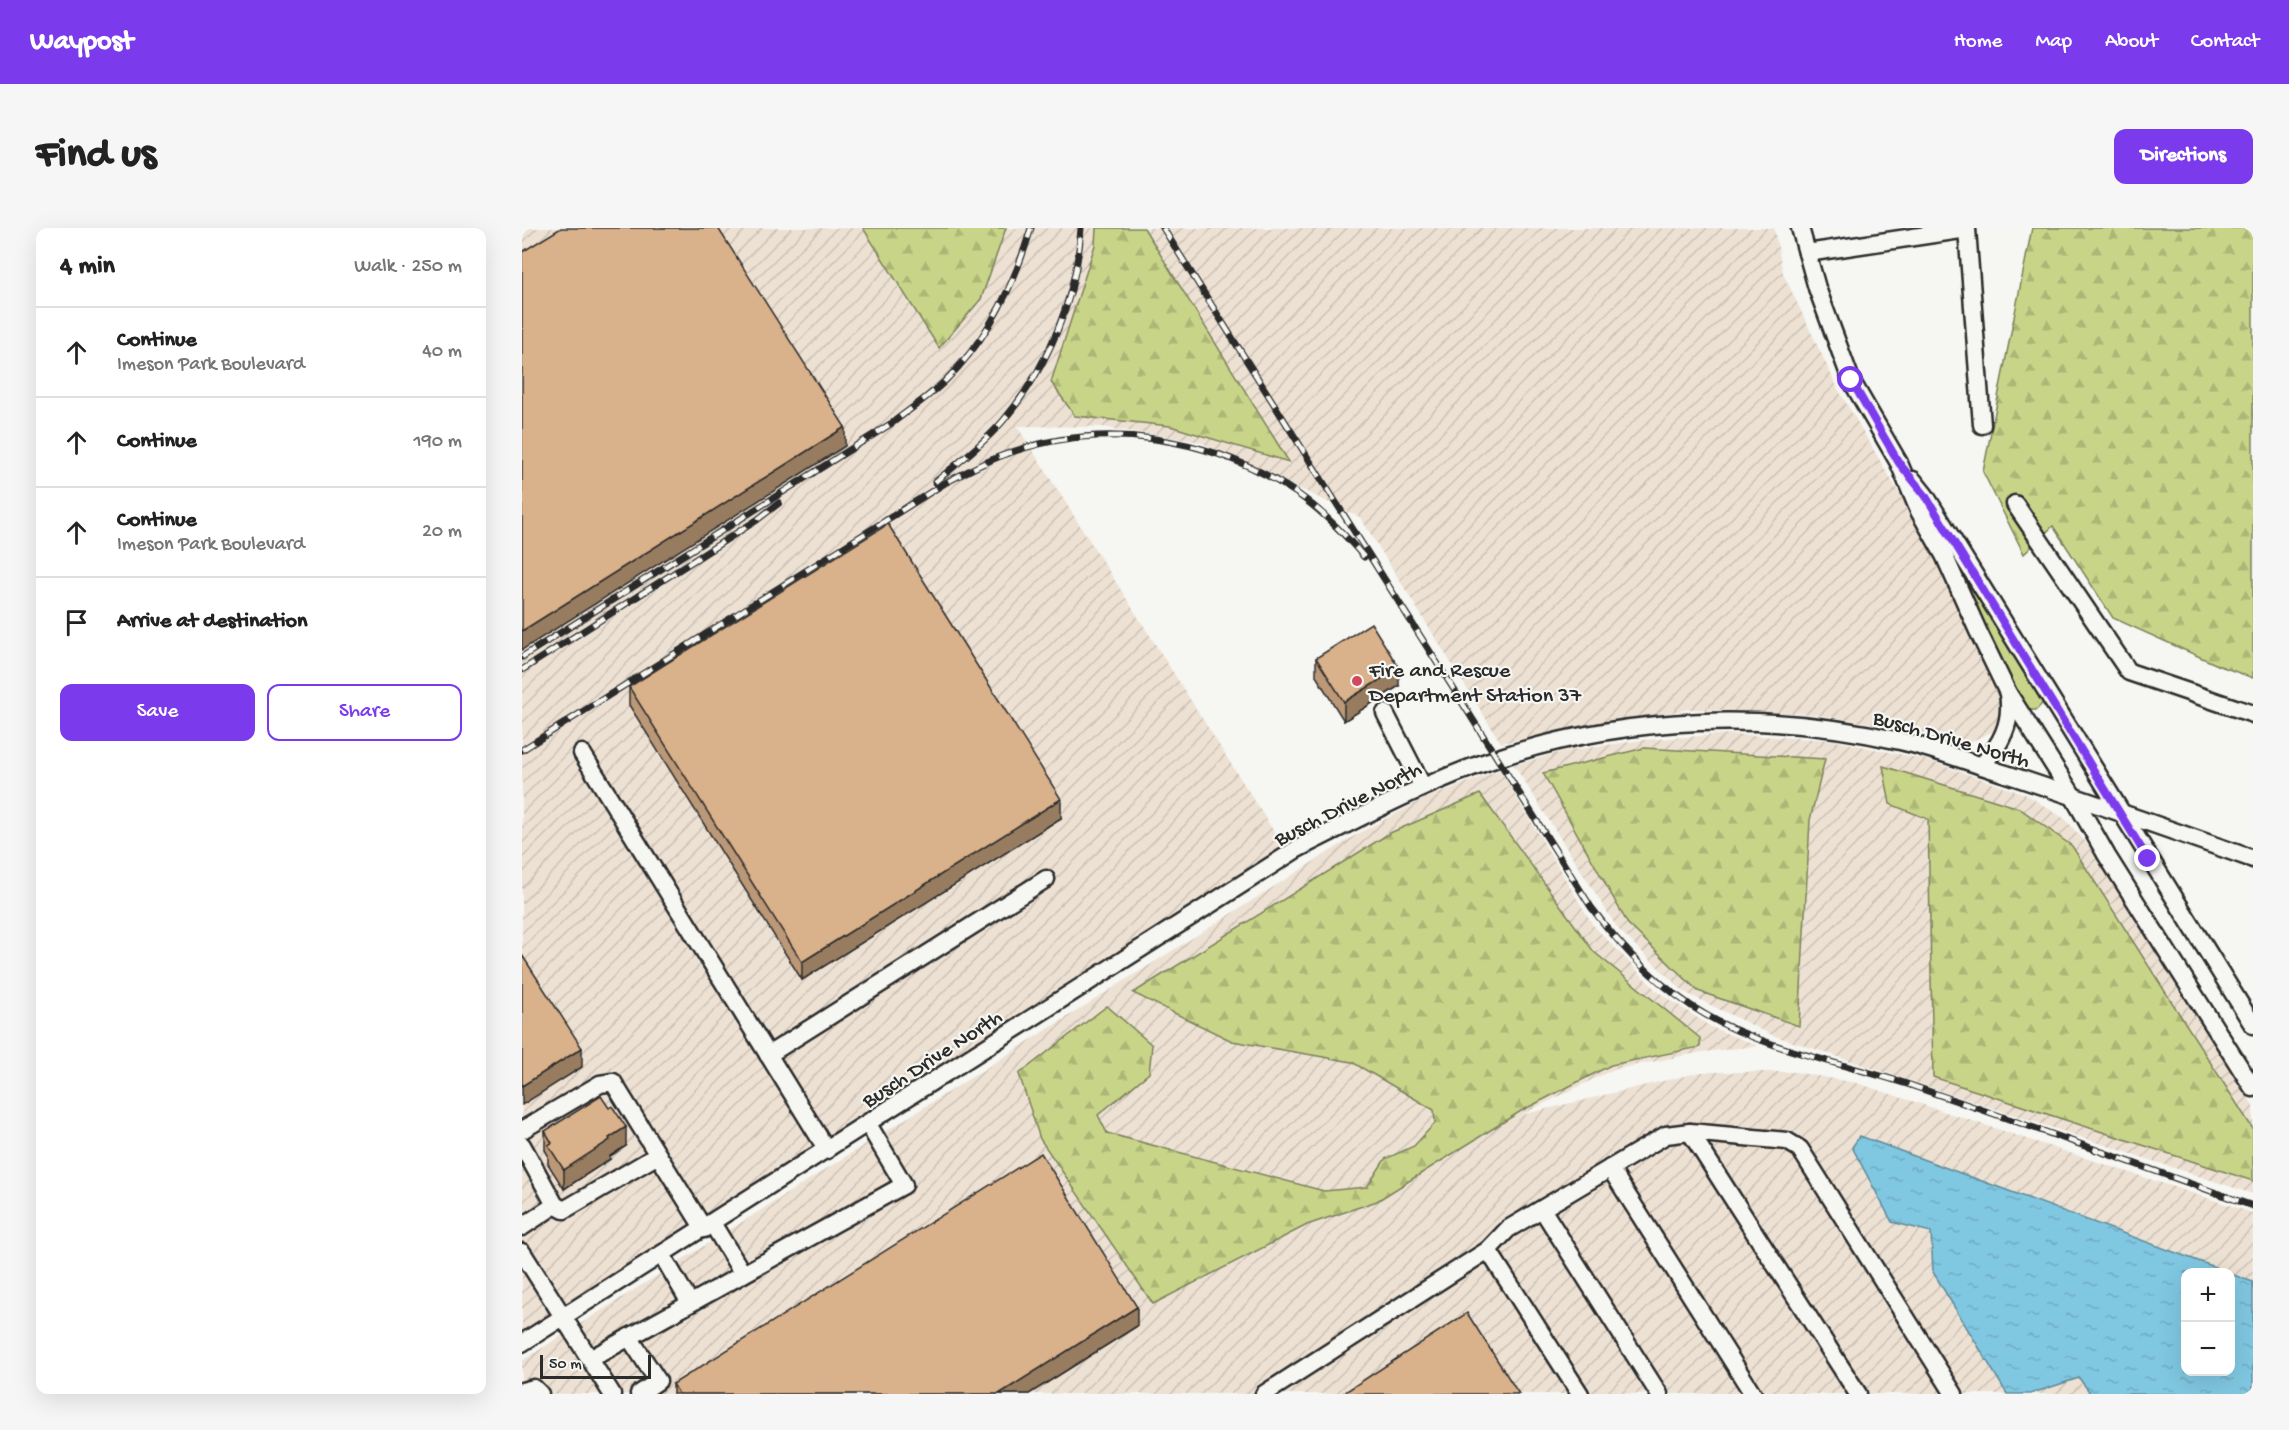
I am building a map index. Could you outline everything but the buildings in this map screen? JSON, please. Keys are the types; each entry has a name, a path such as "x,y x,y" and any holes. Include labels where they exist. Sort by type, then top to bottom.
{"street":[{"path":"1800,228 1816,288 1851,380 1899,463 1919,511 1944,555 2008,693 2253,1088"},
{"path":"1807,253 1967,228 1982,425"},
{"path":"1899,463 1925,495 2119,812 2253,1025"},
{"path":"2015,504 2129,672 2253,714"},
{"path":"1981,766 1995,751 2005,730 2011,711 2008,693"},
{"path":"1385,713 1423,787"},
{"name":"Busch Drive North","path":"522,1343 1297,849 1423,787 1498,758 1548,743 1630,727 1702,721 1806,725 1902,741 2073,796 2253,860"},
{"path":"582,753 827,1150"},
{"path":"768,1055 1046,879"},
{"path":"522,1130 600,1084 613,1082 658,1155 744,1274"},
{"path":"590,1359 904,1185 868,1124"},
{"path":"1690,1131 1858,1394"},
{"path":"1264,1394 1488,1250 1508,1229 1666,1135 1690,1131 1787,1141 1800,1149 1953,1394"},
{"path":"522,1144 555,1205 564,1210 658,1155"},
{"path":"1610,1168 1753,1394"},
{"path":"522,1227 555,1205"},
{"path":"1542,1209 1659,1394"},
{"path":"1488,1250 1580,1394"},
{"path":"522,1252 612,1394"},
{"path":"662,1255 690,1303"},
{"path":"629,1337 658,1381 639,1394"},
{"path":"522,1391 534,1388 540,1394"}],"shaded area":[{"path":"522,228 863,228 939,348 981,299 1006,228 1774,228 1783,273 1838,389 1935,554 2002,700 1996,730 1965,744 1910,729 1811,714 1689,709 1501,743 1360,517 1200,442 1102,427 1017,426 1285,849 522,1331"},
{"path":"1729,734 1832,740 1927,760 2027,795 2065,819 2090,847 2253,1105 2253,1194 1772,1035 1684,992 1618,929 1514,765 1565,751 1643,740"},
{"path":"1500,770 1593,925 1657,991 1711,1027 1758,1046 1702,1052 1612,1070 1521,1115 1701,1072 1795,1072 1857,1083 2253,1213 2253,1394 522,1394 522,1361 1359,833 1424,799"}],"green space":[{"path":"863,228 1006,228 981,299 939,348"},
{"path":"1096,228 1144,228 1289,462 1170,426 1075,416 1051,382 1095,245"},
{"path":"2032,228 2253,228 2253,678 2220,666 2113,618 2053,526 2024,554 1983,472"},
{"path":"1961,572 2042,697 2042,704 2036,710 2031,710 2025,705 2015,687 1959,574"},
{"path":"1644,748 1825,759 1810,820 1799,1026 1698,991 1628,924 1543,773"},
{"path":"1883,766 2019,808 2072,846 2253,1129 2253,1181 1933,1077 1928,819 1890,804"},
{"path":"1480,794 1594,952 1700,1038 1700,1047 1611,1065 1521,1111 1377,1201 1307,1225 1153,1304 1040,1139 1019,1074 1107,1006 1152,1045 1149,1073 1098,1115 1107,1133 1324,1191 1367,1187 1385,1159 1414,1146 1435,1123 1434,1110 1352,1062 1232,1041 1133,993 1390,833"}],"water":[{"path":"1860,1136 2217,1268 2181,1268 2181,1376 2235,1376 2235,1275 2253,1282 2253,1394 2091,1394 2079,1378 2030,1394 2007,1394 1933,1272 1931,1232 1892,1222 1852,1147"}],"railway":[{"path":"522,657 892,423 933,392 961,364 987,328 1017,269 1031,228"},
{"path":"935,482 1003,421 1034,378 1066,305 1073,280 1081,228"},
{"path":"1163,228 1591,907 1629,953 1657,980 1706,1015 1753,1037 1907,1084 2253,1206"},
{"path":"522,750 945,483 997,458 1049,442 1084,437 1120,436 1155,439 1223,456 1256,470 1298,494 1328,519 1364,557"},
{"path":"522,670 757,520 779,503"}],"place":[{"name":"Fire and Rescue Department Station 37","path":"1357,681"}],"route":[{"path":"1851,380 1899,463 1925,495 2148,859"}]}
